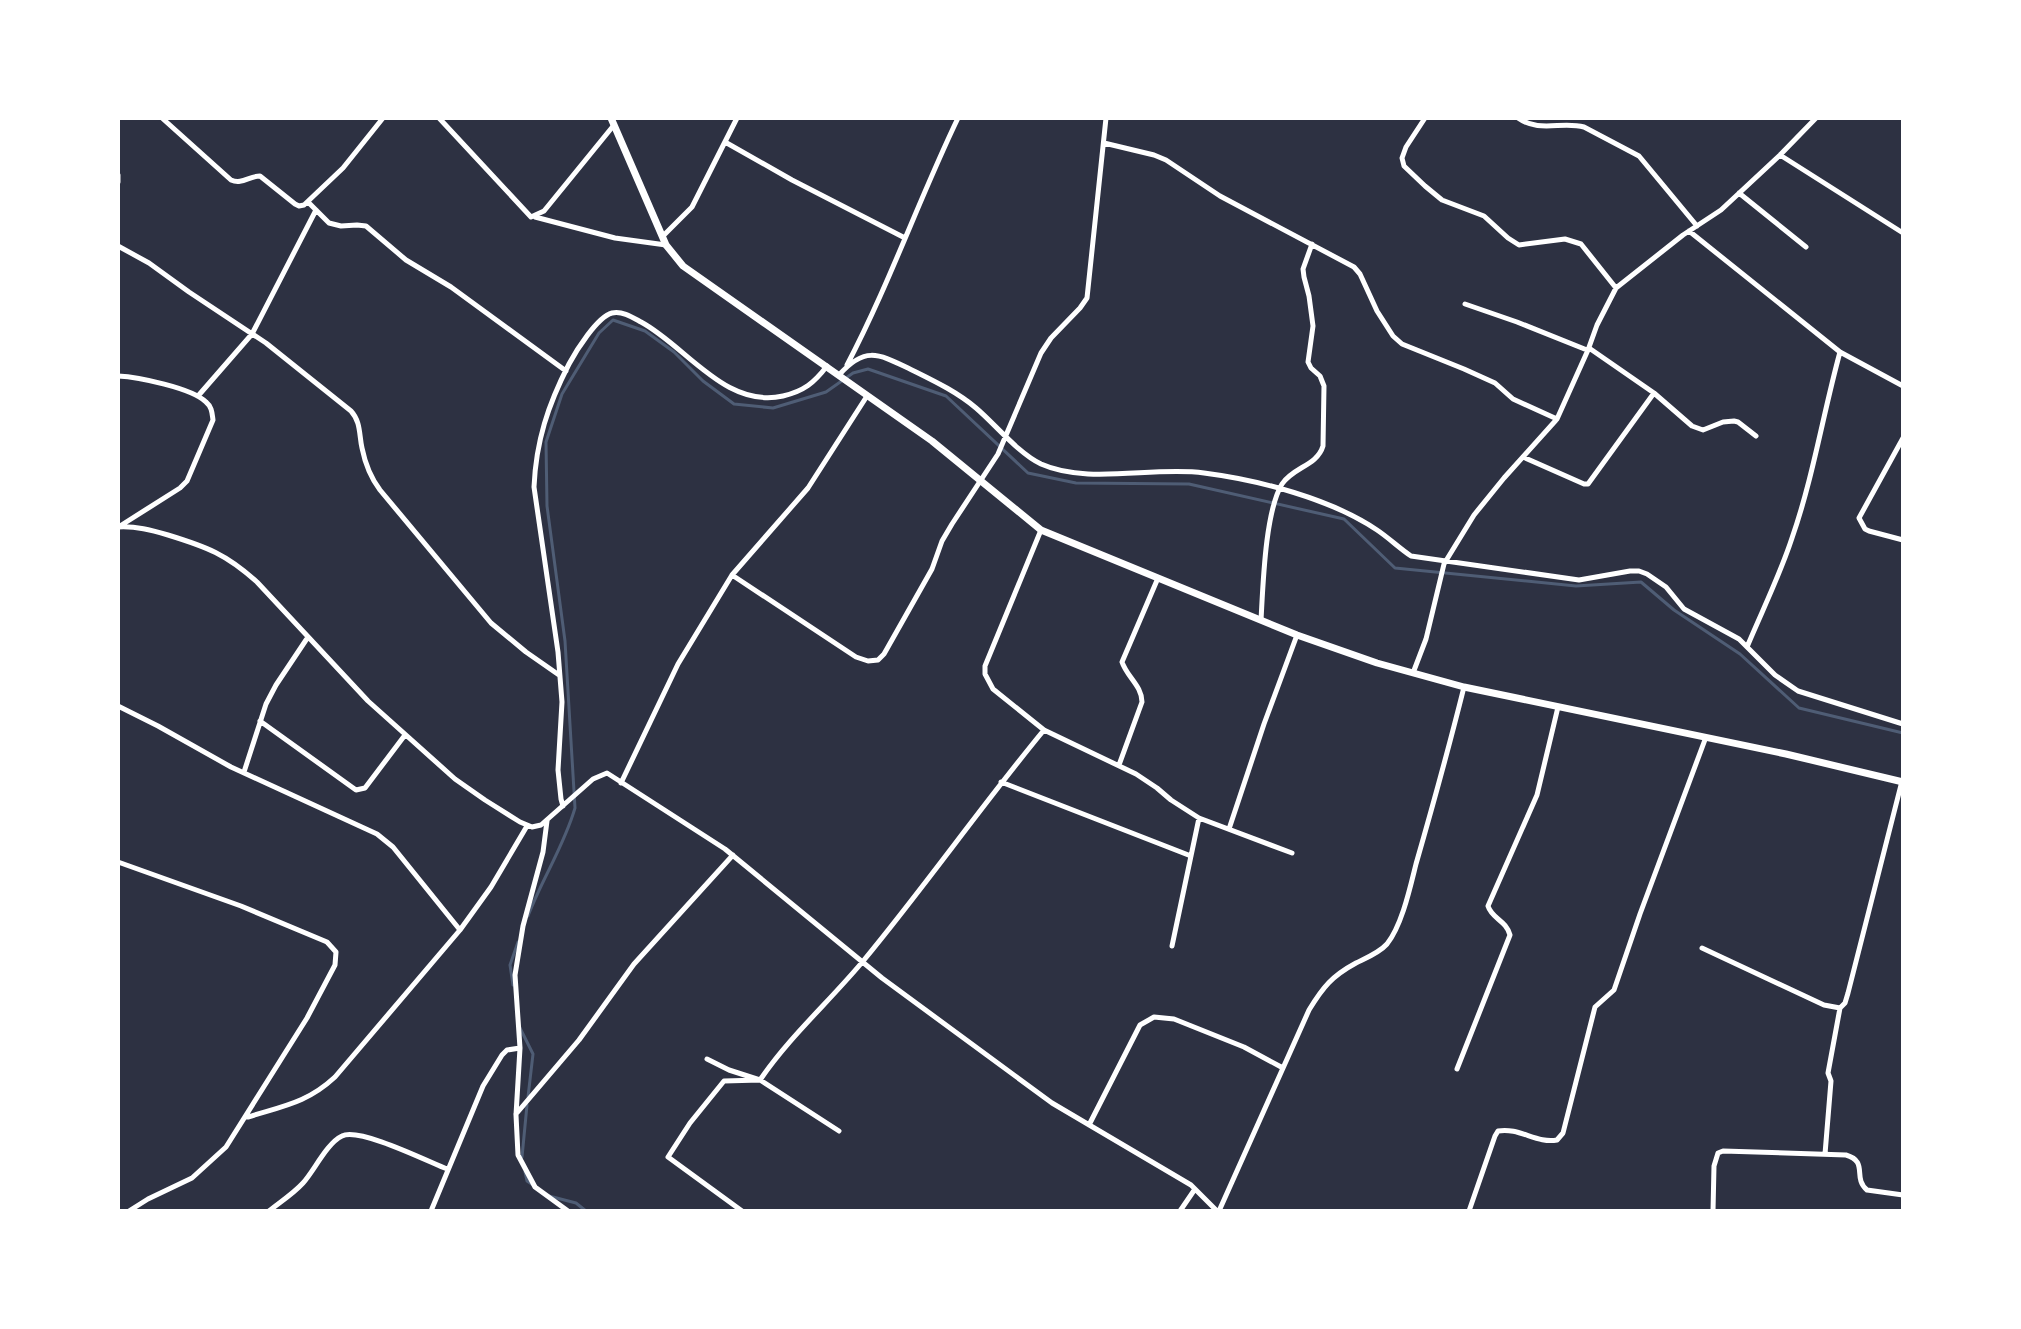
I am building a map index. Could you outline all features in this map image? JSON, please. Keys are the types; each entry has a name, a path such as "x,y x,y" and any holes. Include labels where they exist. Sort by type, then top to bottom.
{"street":[{"path":"162,118 234,182 260,176 299,206 308,202 343,168 383,118"},
{"path":"439,118 528,215 615,238 666,245"},
{"path":"663,236 692,207 737,118"},
{"path":"840,376 873,314 957,118"},
{"path":"732,575 856,657 878,660 884,654 918,595 952,524 998,454 1041,353 1087,298 1106,118"},
{"path":"1425,118 1402,158 1404,166 1425,186 1442,200 1484,216 1519,245 1565,239 1581,244 1616,288"},
{"path":"1518,118 1527,124 1547,127 1578,125 1639,156 1697,226"},
{"path":"1413,673 1426,639 1445,562 1474,515 1557,419 1616,288 1721,210 1816,118"},
{"path":"534,217 544,211 613,122 666,245 689,271 932,441 1041,530 1297,635 1377,663 1464,687 1786,754 1902,782 1848,993 1840,1008 1828,1073 1831,1081 1825,1154"},
{"path":"725,142 905,238"},
{"path":"1104,143 1166,160 1220,196 1354,267 1377,311 1402,344 1495,383 1513,399 1557,419"},
{"path":"1780,155 1903,233"},
{"path":"118,175 118,182"},
{"path":"1739,193 1806,247"},
{"path":"308,202 329,223 366,226 406,260 451,287 566,371"},
{"path":"198,396 252,334 316,210"},
{"path":"1689,231 1840,352 1903,386"},
{"path":"1261,620 1265,564 1279,490 1289,476 1321,454 1323,446 1324,386 1308,362 1313,326 1303,269 1312,244"},
{"path":"118,246 149,263 266,343 355,414 369,473 380,490 491,623 560,676"},
{"path":"1465,304 1588,349 1654,393 1698,429 1734,421 1756,436"},
{"path":"565,804 561,799 558,770 562,702 560,676 534,487 542,426 577,349 604,317 615,313 628,314 652,328 718,380 745,395 769,398 786,395 811,386 827,366"},
{"path":"1747,647 1792,539 1840,352"},
{"path":"845,368 863,355 887,358 948,387 1036,462 1069,473 1204,473 1279,490 1339,509 1378,530 1411,556 1445,562 1579,580 1639,571 1657,580 1684,609 1739,639 1775,675 1798,691 1903,724"},
{"path":"118,376 133,376 198,396 209,404 213,420 187,481 118,526"},
{"path":"1523,457 1588,484 1654,393"},
{"path":"621,783 678,664 732,575 808,488 867,396"},
{"path":"1903,438 1859,518 1865,529 1903,540"},
{"path":"118,526 140,527 197,544 241,568 368,701 405,735 455,779 527,826 537,827 593,779 605,773 733,855 863,962 1052,1103 1195,1189 1218,1211 1309,1010 1322,989 1346,968 1386,945 1395,929 1444,768 1464,687"},
{"path":"1041,530 985,666 985,674 993,689 1044,730 1119,765 1199,818 1292,853"},
{"path":"1119,765 1142,702 1142,694 1122,662 1158,578"},
{"path":"1229,829 1258,739 1297,635"},
{"path":"244,772 260,721 276,685 308,637"},
{"path":"118,706 244,772 377,834 393,847 460,930"},
{"path":"1457,1069 1510,935 1507,926 1490,912 1488,906 1537,795 1558,707"},
{"path":"260,721 356,790 365,788 405,735"},
{"path":"760,1080 793,1038 863,962 1044,730"},
{"path":"1469,1211 1498,1131 1511,1130 1549,1142 1557,1140 1563,1133 1595,1007 1614,990 1706,737"},
{"path":"1001,782 1191,856"},
{"path":"1172,946 1199,818"},
{"path":"547,820 543,852 523,926 515,975 520,1048 516,1115 518,1155 535,1187 568,1211"},
{"path":"247,1117 306,1100 335,1077 460,930 527,826"},
{"path":"516,1115 579,1040 634,964 733,855"},
{"path":"118,862 269,916 327,942 336,952 335,965 307,1018 226,1147 192,1178 129,1211"},
{"path":"1702,948 1824,1005 1840,1008"},
{"path":"1089,1125 1140,1025 1154,1017 1174,1019 1202,1029 1283,1068"},
{"path":"431,1211 483,1086 507,1050 520,1048"},
{"path":"707,1059 760,1080 839,1131"},
{"path":"742,1211 668,1157 690,1123 724,1081 760,1080"},
{"path":"269,1211 302,1184 333,1143 348,1134 369,1137 447,1169"},
{"path":"1713,1211 1714,1166 1718,1153 1723,1151 1846,1155 1857,1159 1860,1183 1867,1190 1903,1195"},
{"path":"1180,1211 1195,1189"}],"waterway":[{"path":"528,916 575,808 565,641 547,506 546,442 562,394 599,333 613,320 645,331 734,404 773,408 826,392 853,373 868,369 946,396 1028,473 1076,483 1189,484 1344,519 1395,568 1576,586 1641,582 1674,610 1740,654 1799,708 1903,733"},
{"path":"513,985 510,965 518,942"},
{"path":"520,1028 533,1054 528,1097"},
{"path":"522,1157 527,1105"},
{"path":"525,1172 527,1181 533,1185"},
{"path":"549,1196 576,1203 586,1211"}]}
